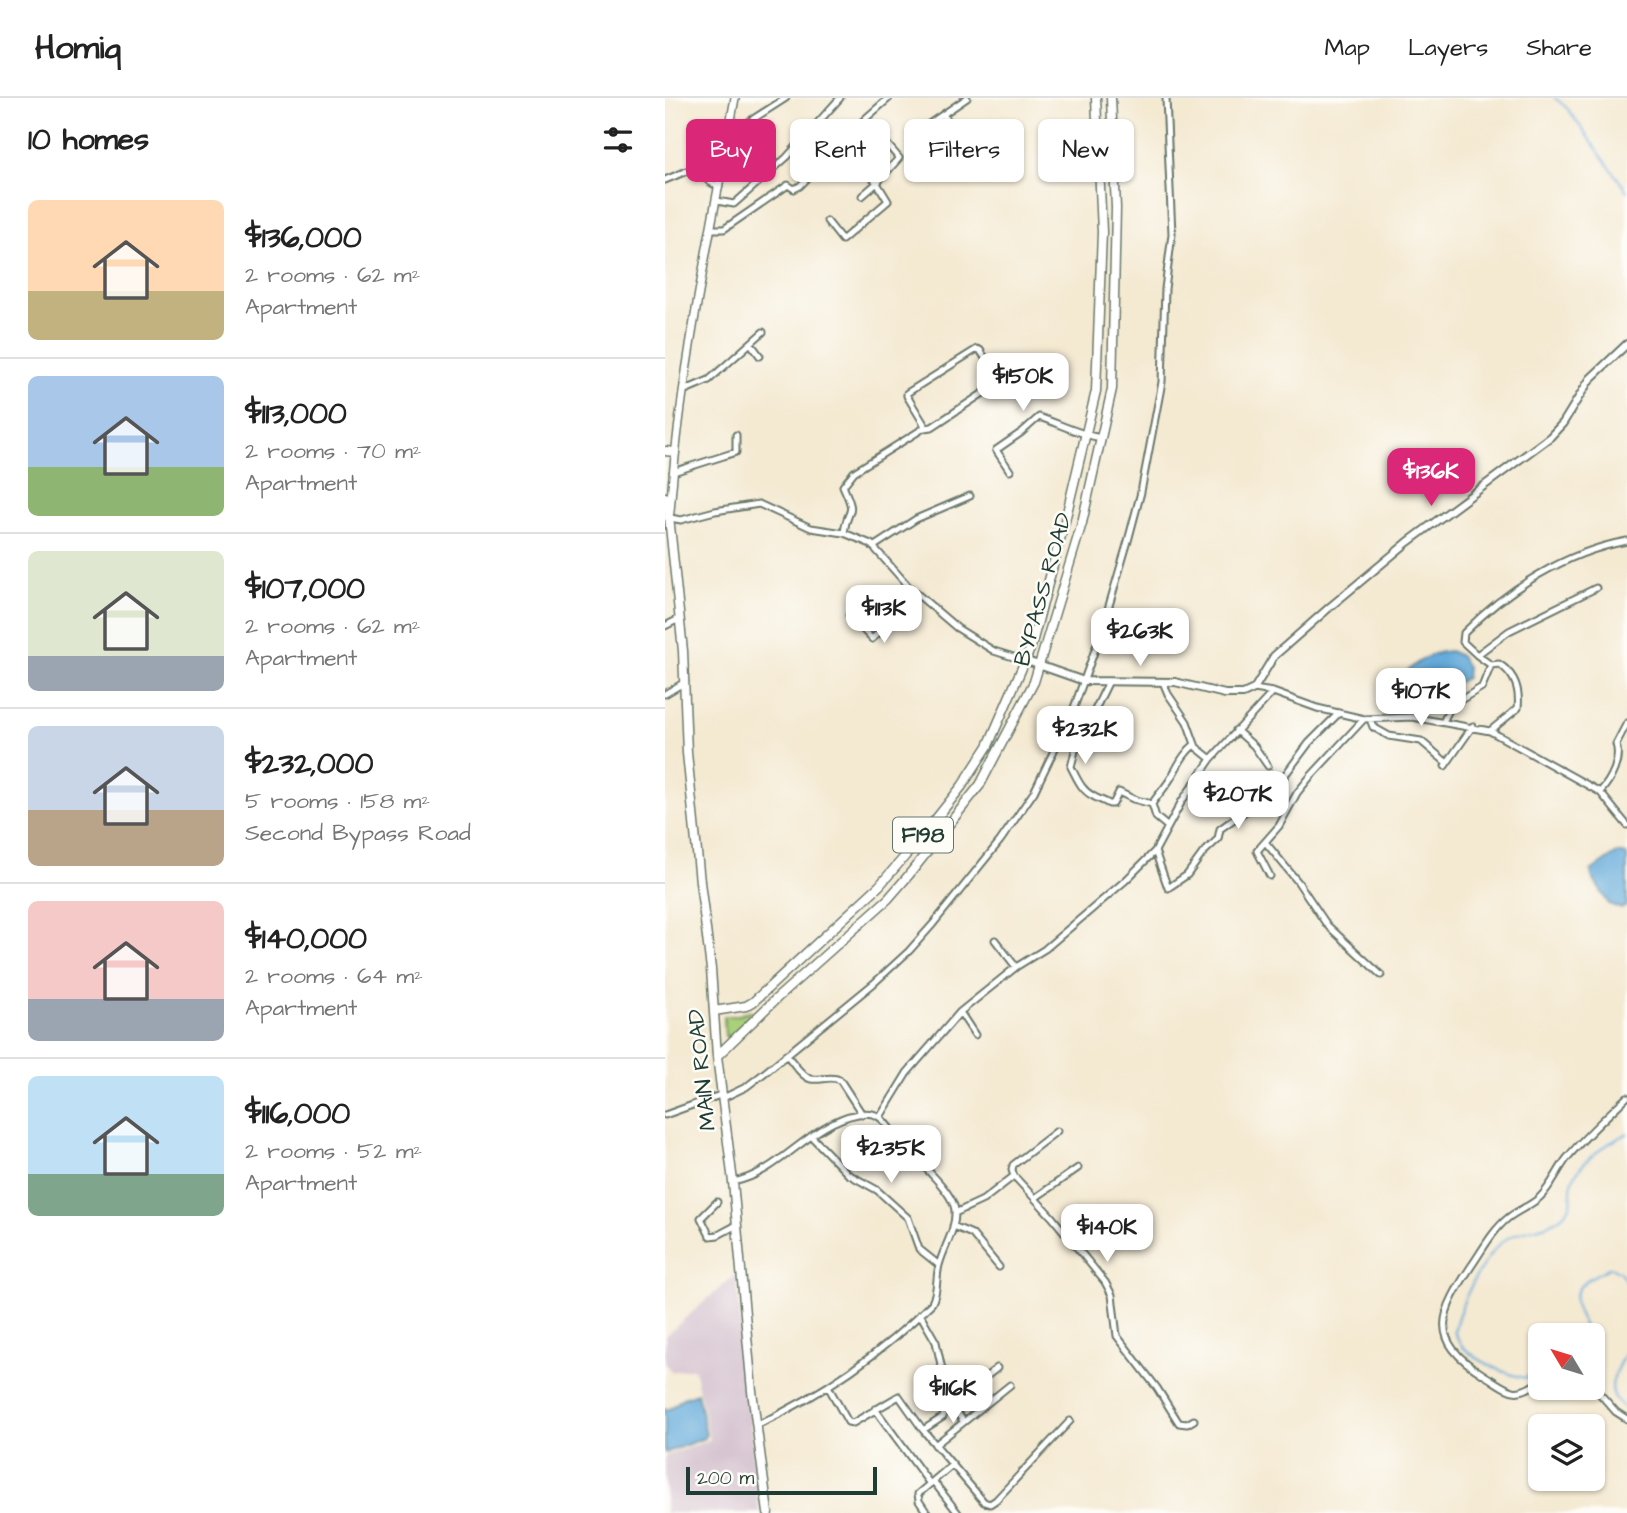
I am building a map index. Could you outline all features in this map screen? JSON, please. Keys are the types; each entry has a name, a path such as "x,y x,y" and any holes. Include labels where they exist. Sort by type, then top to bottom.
{"main road":[{"path":"731,119 735,98"},
{"name":"BYPASS ROAD","path":"767,989 879,886 920,839 962,786 988,746 1027,661 1065,521 1096,391 1101,210 1096,98"},
{"name":"BYPASS ROAD","path":"777,998 888,899 932,848 980,785 1034,682 1079,534 1112,389 1116,208 1111,98"},
{"path":"667,517 673,472 670,452 721,182"},
{"path":"1101,210 1116,208"},
{"name":"MAIN ROAD","path":"665,498 669,558 685,682 687,753 711,969 717,1056 733,1182 752,1391 768,1513"},
{"path":"920,839 932,848"},
{"path":"767,989 777,998"},
{"name":"F198","path":"714,1011 746,1006 767,989"},
{"name":"F198","path":"717,1056 777,998"}],"street":[{"path":"753,119 786,98"},
{"path":"717,201 734,205 787,157 840,98"},
{"path":"865,119 889,98"},
{"path":"937,119 967,98"},
{"path":"665,1115 746,1087 829,1021 909,951 974,874 1034,792 1072,713 1084,681 1128,541 1157,415 1162,382 1165,289 1172,234 1166,98"},
{"path":"943,115 947,119"},
{"path":"890,148 899,158 890,168"},
{"path":"665,180 694,168 720,187"},
{"path":"712,229 724,229 788,185 794,189 804,182"},
{"path":"827,221 842,240 888,201 877,183 862,196"},
{"path":"683,391 709,380 763,332"},
{"path":"751,344 760,356"},
{"path":"1254,689 1274,656 1331,606 1408,542 1550,437 1563,423 1590,379 1627,344"},
{"path":"844,533 845,524 853,512 843,486 854,472 924,428 932,427 1000,382 980,349 907,393 924,428"},
{"path":"1010,471 996,450 1039,417 1085,436 1102,438"},
{"path":"673,472 736,452 736,435"},
{"path":"873,547 916,519 970,496"},
{"path":"667,517 681,520 759,504 799,524 844,533 873,547 918,595 957,628 993,651 1084,681 1175,682 1225,694 1243,694 1254,689 1273,692 1317,708 1367,719 1412,717 1490,731 1600,792 1627,825"},
{"path":"1490,731 1518,708 1519,696 1514,678 1504,667 1499,664 1491,665 1477,655 1463,642 1464,633 1500,600 1541,573 1609,544 1627,541"},
{"path":"1477,655 1509,631 1596,588"},
{"path":"849,615 872,639 918,595"},
{"path":"665,626 679,620"},
{"path":"1443,722 1451,706 1482,687 1491,665"},
{"path":"665,694 685,682"},
{"path":"1108,682 1075,751 1071,767 1083,788 1093,797 1113,804 1119,792 1152,804"},
{"path":"1163,682 1187,722 1195,744 1211,759"},
{"path":"880,1117 907,1073 960,1012 1016,967 1055,941 1126,880 1155,851 1182,801 1211,759 1273,692"},
{"path":"1155,851 1168,888 1187,875 1203,853 1218,839 1220,829 1276,787 1309,743 1339,713"},
{"path":"1367,719 1373,727 1389,736 1421,741 1446,764 1473,726"},
{"path":"1270,876 1257,851 1279,826 1297,793 1310,777 1367,719"},
{"path":"1600,792 1618,762 1616,744 1627,723"},
{"path":"1236,730 1254,746 1268,766"},
{"path":"1152,804 1174,774 1182,756 1195,744"},
{"path":"1152,804 1156,817 1168,827"},
{"path":"1266,843 1298,882 1327,925 1381,975"},
{"path":"995,940 1016,967"},
{"path":"960,1012 975,1035"},
{"path":"786,1054 811,1079 834,1077 840,1080 862,1114"},
{"path":"1528,1390 1512,1391 1477,1370 1460,1356 1446,1339 1444,1321 1449,1299 1481,1251 1506,1220 1538,1199 1573,1152 1627,1097"},
{"path":"733,1182 749,1179 766,1170 834,1122 862,1114 880,1117 938,1181 954,1204 955,1213 939,1265 932,1303 859,1367 829,1388 757,1425"},
{"path":"1057,1131 1013,1165 1014,1176 1110,1289 1117,1336 1157,1388 1179,1423 1187,1424 1194,1420"},
{"path":"811,1136 848,1174 877,1190 908,1218 919,1249 939,1265"},
{"path":"1035,1198 1078,1168"},
{"path":"955,1213 983,1200 1014,1176"},
{"path":"717,1202 701,1218 710,1236 737,1225"},
{"path":"953,1226 972,1234 999,1267"},
{"path":"920,1314 936,1342 948,1399 963,1421"},
{"path":"948,1399 955,1402 997,1368"},
{"path":"935,1445 1010,1385"},
{"path":"829,1388 848,1422 853,1423 898,1396 951,1465 984,1502 990,1504 1070,1421"},
{"path":"923,1430 943,1417 948,1399"},
{"path":"1605,1400 1627,1419"},
{"path":"875,1409 958,1513"},
{"path":"927,1513 917,1497 951,1465"}],"shaded area":[{"path":"736,1274 759,1513 665,1513 665,1456 710,1440 694,1368 671,1372 665,1362 665,1336"}],"green space":[{"path":"749,1011 753,1014 751,1019 730,1038 725,1036 724,1016 737,1016"}],"water":[{"path":"1450,651 1460,656 1467,667 1466,678 1459,682 1435,681 1403,697 1397,693 1395,683 1413,666 1426,657"},
{"path":"1617,853 1627,855 1627,906 1621,909 1609,904 1591,871"},
{"path":"697,1393 706,1434 704,1438 665,1453 665,1409 670,1409 683,1398"}],"waterway":[{"path":"1555,98 1567,108 1627,191"},
{"path":"1528,1376 1519,1377 1493,1367 1463,1347 1454,1332 1461,1309 1473,1282 1497,1247 1513,1235 1559,1219 1571,1205 1572,1183 1580,1168 1603,1148 1627,1134"},
{"path":"1583,1323 1575,1302 1582,1284 1611,1267 1620,1272 1627,1283"},
{"path":"1627,1349 1615,1373 1612,1389 1614,1396 1627,1410"}]}
